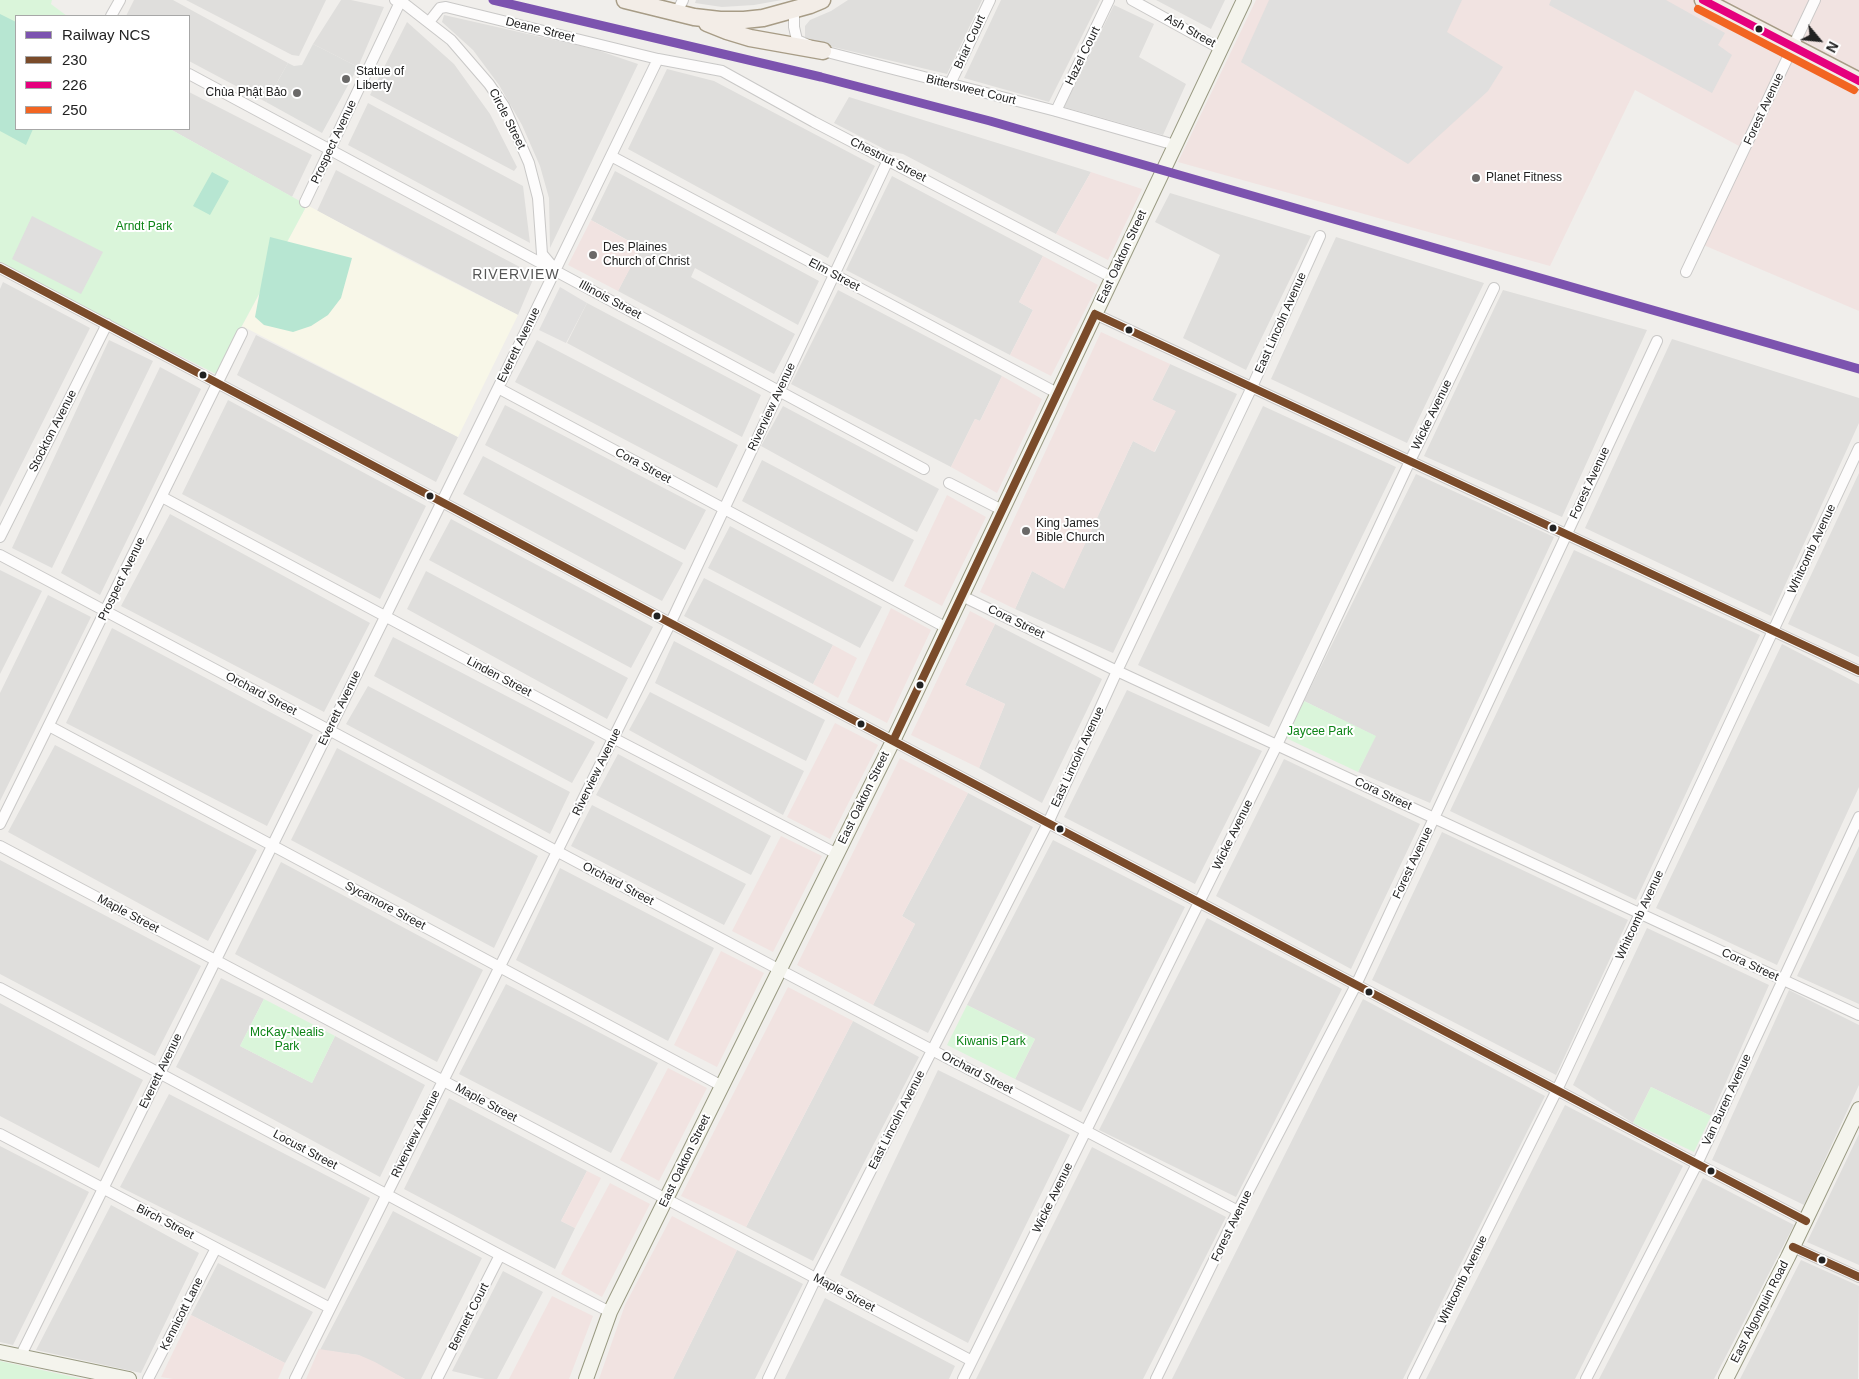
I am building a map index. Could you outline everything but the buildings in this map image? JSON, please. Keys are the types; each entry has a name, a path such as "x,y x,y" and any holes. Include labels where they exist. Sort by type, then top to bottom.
{"main road":[{"path":"625,0 680,6 694,17 727,32 823,51"},
{"path":"694,17 720,20 763,18 822,0"},
{"name":"East Oakton Street","path":"586,1379 610,1312 947,628 1244,0"},
{"path":"1704,0 1859,82"},
{"name":"East Algonquin Road","path":"1726,1379 1806,1221 1859,1109"},
{"path":"0,1352 129,1379"}],"street":[{"path":"112,15 120,0"},
{"name":"Circle Street","path":"399,0 451,40 490,84 504,106 529,163 538,198 542,254 555,270"},
{"name":"Prospect Avenue","path":"305,202 399,0"},
{"name":"Briar Court","path":"950,84 990,0"},
{"name":"Hazel Court","path":"1056,111 1110,0"},
{"name":"Ash Street","path":"1132,0 1221,49"},
{"name":"Forest Avenue","path":"1686,272 1815,0"},
{"name":"Deane Street","path":"429,22 440,8 446,7 658,59"},
{"name":"Bittersweet Court","path":"794,10 794,27 797,40 823,51 1056,111 1175,145"},
{"name":"Everett Avenue","path":"20,1357 442,502 658,59"},
{"name":"Chestnut Street","path":"658,59 722,71 814,122 1112,278"},
{"name":"Illinois Street","path":"190,75 924,470"},
{"name":"Elm Street","path":"611,156 1057,393"},
{"name":"Riverview Avenue","path":"295,1379 671,622 888,160"},
{"name":"East Lincoln Avenue","path":"768,1379 816,1278 1048,823 1117,671 1252,387 1320,236"},
{"path":"0,268 671,622 892,741 1806,1221"},
{"name":"Wicke Avenue","path":"963,1379 1277,745 1410,461 1494,288"},
{"path":"1095,314 1859,671"},
{"name":"Stockton Avenue","path":"0,537 107,324"},
{"name":"Prospect Avenue","path":"0,824 242,333"},
{"name":"Forest Avenue","path":"1156,1379 1238,1211 1356,985 1657,341"},
{"name":"Cora Street","path":"498,388 947,628"},
{"name":"Whitcomb Avenue","path":"1414,1379 1557,1090 1859,448"},
{"path":"949,483 1002,510"},
{"name":"Linden Street","path":"162,497 613,738 837,854"},
{"name":"Orchard Street","path":"0,555 557,852 1238,1211"},
{"name":"Cora Street","path":"962,596 1117,671 1859,1015"},
{"name":"Sycamore Street","path":"49,726 722,1086"},
{"name":"Van Buren Avenue","path":"1586,1379 1697,1164 1859,817"},
{"name":"Maple Street","path":"0,846 972,1361"},
{"name":"Locust Street","path":"0,988 610,1312"},
{"name":"Birch Street","path":"0,1134 330,1308"},
{"path":"1793,1247 1859,1277"},
{"name":"Kennicott Lane","path":"148,1379 216,1248"},
{"name":"Bennett Court","path":"439,1376 500,1255"}],"shaded area":[{"path":"134,0 173,0 288,63 266,102 190,62 190,15 126,15"},
{"path":"186,0 326,0 299,56 292,55"},
{"path":"341,0 351,0 384,7 358,67 313,44"},
{"path":"696,0 782,0 754,5 722,7 695,3"},
{"path":"848,0 982,0 947,74 812,42 805,37 805,26 810,20 831,11"},
{"path":"1001,0 1100,0 1049,102 964,78"},
{"path":"1156,0 1225,0 1211,29"},
{"path":"1256,0 1859,0 1859,311 1694,241 1739,146 1635,90 1550,266 1178,162"},
{"path":"1269,0 1462,0 1447,32 1503,67 1488,91 1408,164 1241,62"},
{"path":"1551,0 1666,0 1725,33 1718,45 1732,55 1712,93 1549,5"},
{"path":"1114,5 1154,24 1139,57 1186,84 1163,135 1064,107"},
{"path":"444,15 594,49 638,64 550,248 549,198 540,166 522,125 499,85 473,50 442,22"},
{"path":"407,22 454,64 490,114 517,167 514,171 370,95"},
{"path":"313,44 358,67 322,133 266,102 288,63 294,66 302,65"},
{"path":"667,69 714,81 875,166 828,258 628,149"},
{"path":"190,93 312,155 292,197 172,130 190,130"},
{"path":"849,97 1091,172 1056,234 903,154 888,151 834,123"},
{"path":"368,103 523,186 530,243 348,145"},
{"path":"336,170 535,275 518,315 317,211"},
{"path":"615,171 819,281 798,325 695,268 691,277 795,334 774,374 618,291 640,247 591,220"},
{"path":"1091,172 1142,189 1108,260 1056,234"},
{"path":"892,176 1043,256 1019,302 1033,310 1010,355 846,270"},
{"path":"1170,193 1311,236 1246,370 1183,338 1220,255 1155,222"},
{"path":"307,205 403,257 518,315 458,437 242,326"},
{"path":"32,216 103,252 81,294 12,259"},
{"path":"591,220 641,248 618,291 568,265"},
{"path":"1336,237 1484,283 1407,443 1271,379"},
{"path":"1043,256 1098,285 1051,376 1010,355 1033,310 1019,302"},
{"path":"3,282 90,328 0,507 0,289"},
{"path":"560,287 587,303 566,343 539,330"},
{"path":"838,290 1002,376 980,421 975,419 951,467 791,384"},
{"path":"1503,290 1647,330 1562,517 1424,456"},
{"path":"587,303 761,395 742,437 567,343"},
{"path":"1101,332 1170,364 1152,400 1176,411 1154,452 1133,441 1064,589 1032,571 1015,609 980,592"},
{"path":"256,335 458,437 436,482 237,375"},
{"path":"1672,339 1859,398 1859,423 1771,616 1585,528"},
{"path":"109,340 153,361 52,568 12,548"},
{"path":"537,340 738,445 717,488 515,382"},
{"path":"1170,364 1237,394 1113,653 1015,609 1032,571 1064,588 1133,441 1155,452 1175,411 1152,400"},
{"path":"160,367 201,389 100,595 61,573"},
{"path":"1002,376 1042,399 997,493 951,467 975,419 980,421"},
{"path":"228,400 426,506 380,599 182,494"},
{"path":"505,405 706,510 685,550 485,445"},
{"path":"783,406 939,489 917,532 761,446"},
{"path":"1263,406 1396,467 1269,727 1138,665"},
{"path":"483,456 683,563 662,601 463,494"},
{"path":"762,460 914,540 893,582 742,501"},
{"path":"1859,473 1859,657 1788,624"},
{"path":"1416,474 1554,537 1430,803 1358,772 1375,736 1304,701"},
{"path":"947,495 986,517 942,606 904,586"},
{"path":"170,514 370,623 324,712 121,606"},
{"path":"451,519 653,627 631,668 429,560"},
{"path":"730,526 882,607 860,648 708,568"},
{"path":"1574,550 1760,635 1636,900 1450,811"},
{"path":"0,570 42,591 0,674"},
{"path":"426,571 628,678 607,719 407,609"},
{"path":"704,578 833,645 813,684 684,616"},
{"path":"48,595 91,617 0,801 0,693"},
{"path":"891,608 931,630 887,723 847,702"},
{"path":"970,611 995,624 965,685 1005,704 979,768 911,735"},
{"path":"995,624 1102,679 1042,803 979,768 1005,704 965,685"},
{"path":"112,628 313,735 267,826 66,723"},
{"path":"393,637 595,742 572,783 374,676"},
{"path":"674,641 825,720 806,761 655,683"},
{"path":"1782,644 1859,684 1859,787 1777,965 1656,908"},
{"path":"833,645 857,658 838,698 813,684"},
{"path":"368,686 570,792 550,834 346,724"},
{"path":"1127,690 1262,751 1195,884 1064,817"},
{"path":"650,692 804,771 783,815 629,730"},
{"path":"835,723 878,745 830,839 787,817"},
{"path":"55,745 257,850 208,941 8,832"},
{"path":"337,748 538,856 494,948 291,840"},
{"path":"618,754 771,836 751,875 596,795"},
{"path":"900,758 968,793 902,916 915,924 873,1005 797,965"},
{"path":"1284,759 1420,824 1351,969 1216,896"},
{"path":"968,793 1033,827 928,1033 873,1005 915,924 902,916"},
{"path":"592,805 746,884 724,925 571,846"},
{"path":"1442,832 1628,920 1556,1075 1372,980"},
{"path":"781,836 822,856 773,952 732,931"},
{"path":"1053,840 1185,907 1081,1112 1015,1079 1035,1039 967,1005"},
{"path":"1859,846 1859,1004 1797,976"},
{"path":"0,860 201,966 155,1056 0,974"},
{"path":"281,862 483,970 437,1062 235,954"},
{"path":"560,868 714,948 668,1041 516,960"},
{"path":"1207,918 1342,989 1236,1197 1099,1130"},
{"path":"1647,928 1769,985 1711,1116 1651,1087 1633,1123 1573,1085"},
{"path":"721,951 764,973 717,1067 674,1045"},
{"path":"221,978 264,999 240,1046 312,1083 335,1036 425,1085 380,1177 176,1067"},
{"path":"506,984 658,1063 611,1153 459,1074"},
{"path":"788,987 853,1021 746,1227 681,1196"},
{"path":"1789,990 1859,1025 1859,1085 1804,1205 1712,1160"},
{"path":"1363,999 1545,1096 1403,1379 1172,1379"},
{"path":"0,1003 143,1080 99,1168 0,1116"},
{"path":"853,1021 919,1057 813,1261 746,1227"},
{"path":"668,1068 707,1088 659,1181 620,1160"},
{"path":"938,1070 1070,1135 968,1343 840,1275"},
{"path":"169,1094 370,1198 325,1289 120,1187"},
{"path":"449,1098 587,1171 561,1221 575,1228 555,1269 404,1189"},
{"path":"1565,1105 1683,1166 1575,1379 1426,1379"},
{"path":"1859,1134 1859,1265 1807,1242"},
{"path":"0,1146 89,1192 13,1345 0,1342"},
{"path":"1092,1147 1226,1217 1143,1379 976,1379"},
{"path":"587,1171 601,1178 575,1228 561,1221"},
{"path":"1703,1178 1794,1225 1714,1379 1599,1379"},
{"path":"610,1183 650,1204 602,1297 561,1274"},
{"path":"111,1205 199,1253 141,1373 36,1350"},
{"path":"393,1211 482,1258 421,1379 405,1379 358,1355 320,1350"},
{"path":"672,1216 737,1250 673,1379 599,1379 625,1305"},
{"path":"737,1250 803,1284 755,1379 673,1379"},
{"path":"1801,1260 1859,1286 1858,1379 1740,1379"},
{"path":"218,1263 313,1312 285,1363 191,1315"},
{"path":"503,1271 543,1292 497,1379 485,1379 452,1371"},
{"path":"552,1296 593,1316 569,1379 509,1379"},
{"path":"825,1298 955,1366 949,1379 785,1379"},
{"path":"191,1315 285,1363 278,1379 173,1379 161,1377"},
{"path":"319,1349 359,1355 405,1379 306,1379"}],"green space":[{"name":"Arndt Park","path":"0,0 52,0 51,4 66,15 15,15 15,130 172,130 307,205 216,374 0,265"},
{"path":"0,14 15,22 15,130 33,130 26,145 0,131"},
{"path":"212,172 229,181 210,215 193,206"},
{"path":"270,237 352,258 341,298 328,315 311,326 293,332 264,325 255,317"},
{"name":"Jaycee Park","path":"1304,701 1376,736 1358,772 1286,738"},
{"name":"McKay-Nealis Park","path":"264,999 335,1036 312,1083 240,1046"},
{"name":"Kiwanis Park","path":"967,1005 1035,1039 1015,1079 947,1045"},
{"path":"1651,1087 1711,1116 1694,1152 1633,1123"},
{"path":"0,1361 14,1364 83,1379 0,1379"}],"rail line":[{"name":"NCS","path":"493,0 821,77 990,121 1859,369"}],"transit line":[{"name":"226","path":"1703,0 1859,81"},
{"name":"250","path":"1698,9 1854,90"},
{"name":"230","path":"0,268 1048,823 1806,1221"},
{"name":"230","path":"1095,314 1859,671"},
{"name":"230","path":"893,741 1095,314"},
{"name":"230","path":"1793,1247 1859,1277"}],"place":[{"name":"Statue of Liberty","path":"346,79"},
{"name":"Chùa Phật Bảo","path":"297,93"},
{"name":"Planet Fitness","path":"1476,178"},
{"name":"Des Plaines Church of Christ","path":"593,255"},
{"name":"King James Bible Church","path":"1026,531"}],"district":[{"name":"RIVERVIEW","path":"516,275"}]}
